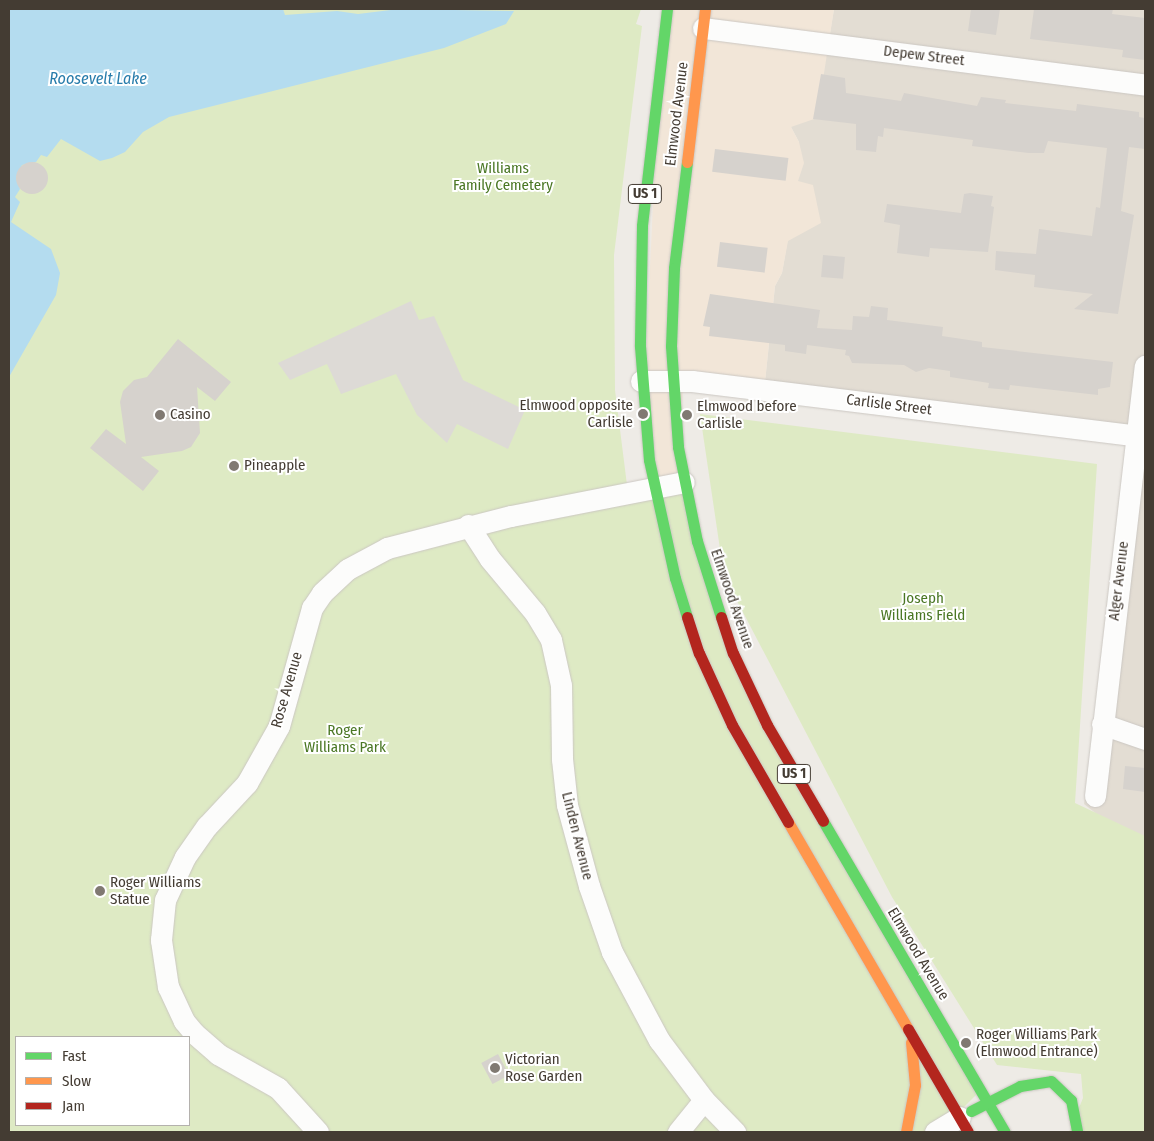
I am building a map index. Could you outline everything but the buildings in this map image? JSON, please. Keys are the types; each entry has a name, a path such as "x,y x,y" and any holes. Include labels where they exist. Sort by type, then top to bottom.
{"main road":[{"name":"Elmwood Avenue","path":"667,9 642,226 641,381 654,488 675,578 714,690 760,778 964,1125"},
{"name":"Elmwood Avenue","path":"704,18 674,268 671,380 684,482 707,579 749,689 788,765 1005,1132"},
{"path":"906,1026 915,1074 906,1132"},
{"path":"964,1125 988,1102 1031,1082 1052,1081 1066,1092 1071,1100 1077,1132"}],"street":[{"name":"Depew Street","path":"704,18 1145,85"},
{"name":"Alger Avenue","path":"1095,796 1145,366"},
{"name":"Carlisle Street","path":"641,381 671,380 1136,436"},
{"name":"Rose Avenue","path":"318,1132 278,1088 206,1045 184,1021 172,996 163,965 161,928 165,900 176,873 196,840 247,783 268,748 287,704 305,624 322,593 348,568 374,554 468,525 684,482"},
{"name":"Linden Avenue","path":"468,525 490,559 535,613 551,640 561,685 562,758 567,805 589,886 612,952 630,990 659,1040 704,1100 736,1132"},
{"path":"1102,724 1145,739"},
{"path":"678,1132 704,1100"},
{"path":"935,1132 964,1125"}],"shaded area":[{"path":"662,9 834,9 817,118 791,127 799,142 804,163 798,181 813,185 821,223 788,241 782,273 775,286 765,382 684,375 678,479 653,482 643,419"},
{"path":"834,9 1145,9 1145,852 1084,804 1131,445 765,382 775,286 782,273 798,181 799,142 791,127 827,52"},
{"path":"411,301 419,320 434,316 463,380 525,410 508,449 457,424 447,443 417,415 396,374 341,394 327,364 290,380 278,363"}],"green space":[{"name":"Roger Williams Park","path":"9,9 641,9 636,24 642,26 614,255 615,390 627,485 678,479 732,664 978,1093 939,1132 9,1132"},
{"name":"Joseph Williams Field","path":"700,414 1097,464 1075,803 1145,836 1145,1132 1069,1132 1083,1098 1081,1074 997,1065 892,897 724,576"}],"water":[{"name":"Roosevelt Lake","path":"9,9 283,9 285,15 337,11 358,14 399,9 514,11 506,24 444,48 169,117 143,132 125,152 112,158 100,161 61,139 47,157 41,155 36,162 22,165 16,178 20,189 15,197 20,202 11,222 51,249 60,273 56,295 9,377"}],"traffic: fast":[{"path":"667,9 642,226 640,346 649,460 675,578 687,617"},
{"path":"687,162 674,268 671,346 678,447 697,541 721,617"},
{"path":"823,821 1005,1132"},
{"path":"971,1111 1020,1086 1051,1081 1071,1100 1077,1132"}],"traffic: slow":[{"path":"687,162 705,9"},
{"path":"788,822 908,1029"},
{"path":"906,1132 915,1085 911,1042"}],"traffic: jam":[{"path":"687,617 699,653 732,725 788,822"},
{"path":"721,617 733,653 767,725 823,821"},
{"path":"908,1029 968,1132"}],"place":[{"name":"Elmwood opposite Carlisle","path":"643,414"},
{"name":"Casino","path":"160,415"},
{"name":"Elmwood before Carlisle","path":"687,415"},
{"name":"Pineapple","path":"234,466"},
{"name":"Roger Williams Statue","path":"100,891"},
{"name":"Roger Williams Park (Elmwood Entrance)","path":"966,1043"},
{"name":"Victorian Rose Garden","path":"495,1068"}],"park label":[{"name":"Williams Family Cemetery","path":"503,176"}]}
